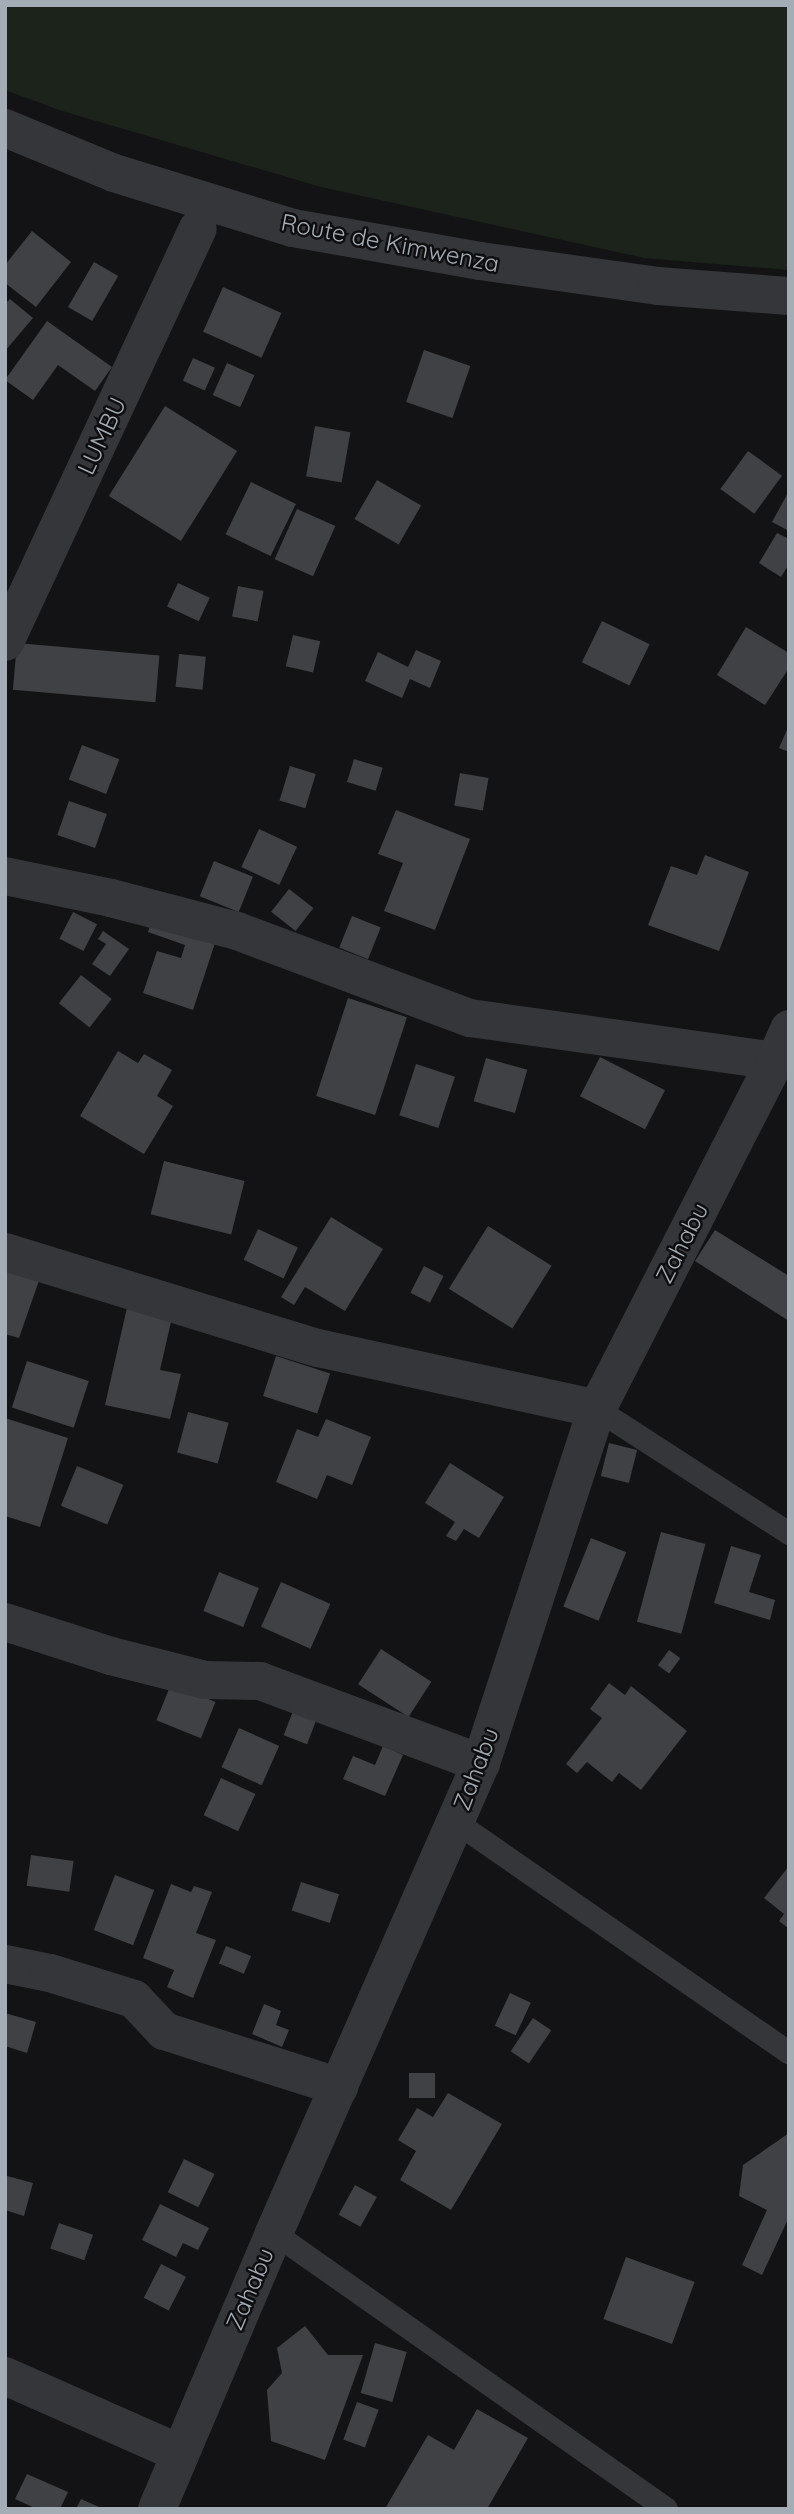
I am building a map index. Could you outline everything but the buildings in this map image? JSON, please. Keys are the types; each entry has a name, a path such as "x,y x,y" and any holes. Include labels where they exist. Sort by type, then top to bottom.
{"street":[{"name":"Route de Kimwenza","path":"5,128 114,173 293,228 480,261 644,284 789,296"},
{"name":"LUMBU","path":"5,642 198,229"},
{"path":"5,876 111,898 237,931 470,1018 782,1045"},
{"name":"Zahabu","path":"157,2509 274,2233 481,1763 597,1409 782,1045"},
{"path":"5,1252 318,1348 597,1409"},
{"path":"5,1622 111,1656 205,1680 260,1681 481,1763"},
{"path":"5,1964 50,1973 134,1999 164,2031 339,2087"},
{"path":"5,2376 179,2453"}],"lane":[{"path":"597,1409 789,1533"},
{"path":"456,1822 789,2053"},
{"path":"274,2233 666,2509"}],"shaded area":[{"path":"5,5 789,5 789,270 644,258 321,187 59,110 5,90"}]}
